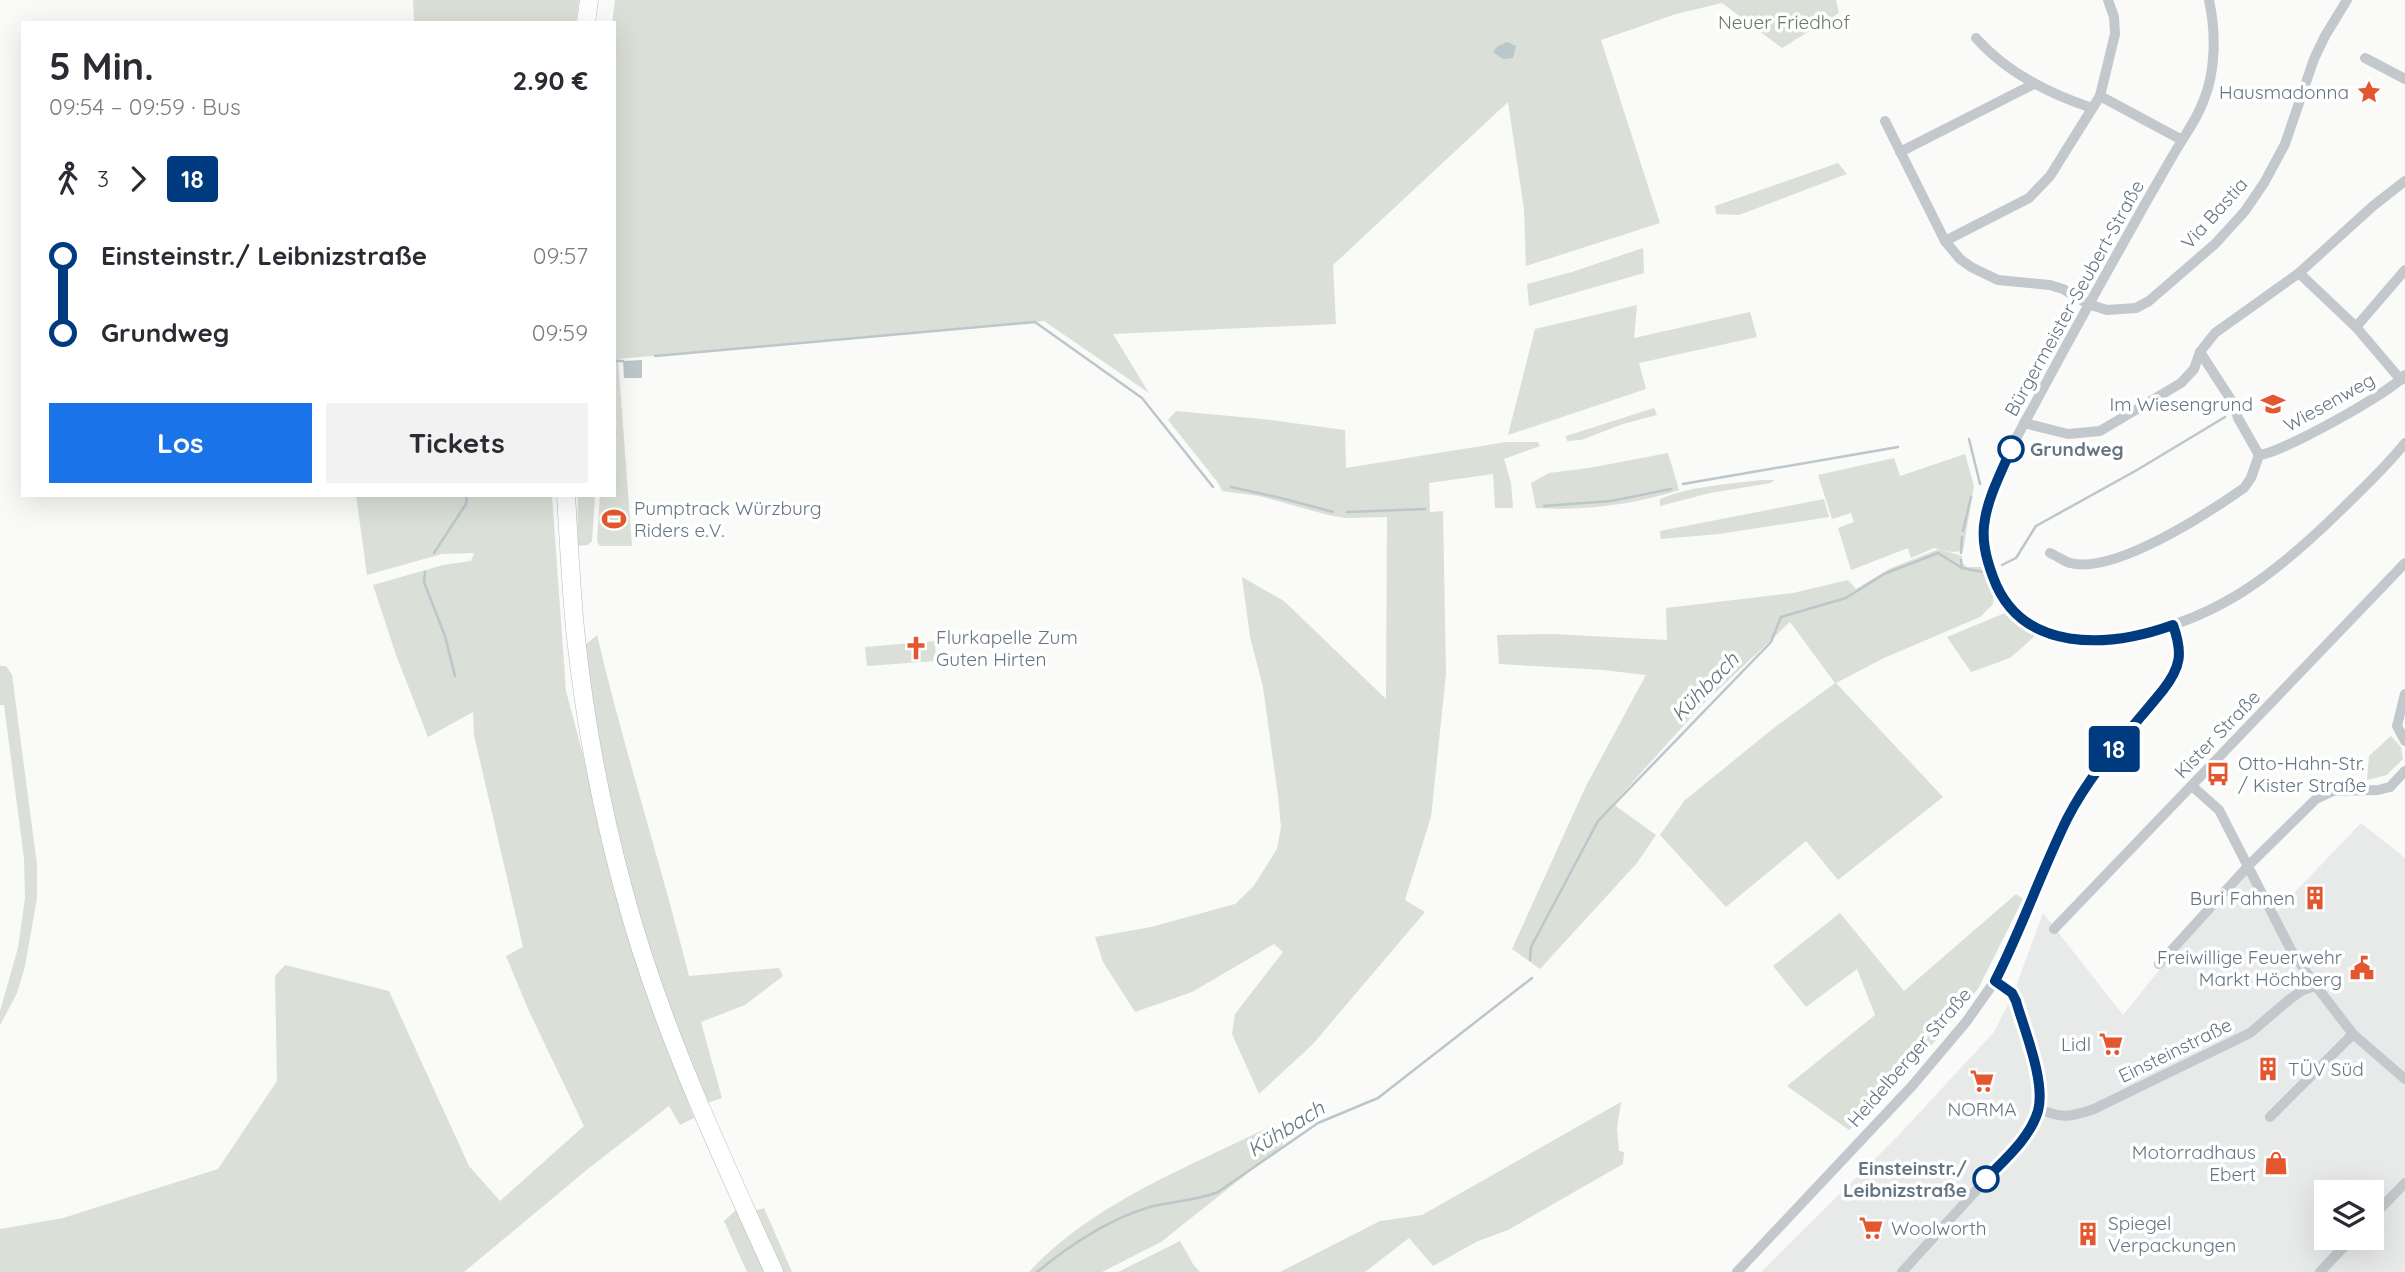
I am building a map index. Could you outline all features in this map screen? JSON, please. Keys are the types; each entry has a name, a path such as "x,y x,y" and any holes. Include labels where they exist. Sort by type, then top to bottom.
{"main road":[{"path":"586,21 589,0"},
{"path":"566,497 576,638 586,708 600,791 623,889 653,986 704,1116 774,1272"}],"street":[{"path":"1945,241 2029,198 2050,176 2100,96 2115,34 2114,16 2108,0"},
{"name":"Bürgermeister-Seubert-Straße","path":"2173,625 2139,635 2112,639 2069,640 2047,634 2029,624 2007,603 1995,583 1987,561 1985,519 1991,496 2024,424 2088,304 2204,101 2210,78 2213,45 2209,0"},
{"name":"Via Bastia","path":"1885,121 1945,241 1960,259 1998,279 2050,285 2063,289 2088,304 2107,310 2136,308 2149,301 2215,244 2245,211 2285,144 2314,59 2347,0"},
{"path":"1976,38 1999,60 2034,84 2092,108"},
{"path":"2365,58 2405,79"},
{"path":"1900,152 2034,84"},
{"path":"2100,96 2182,140"},
{"path":"2024,424 2068,435 2100,431 2181,383 2194,369 2200,352 2215,333 2299,273 2405,181"},
{"path":"2356,327 2405,270"},
{"path":"2299,273 2356,327 2403,377"},
{"path":"2050,553 2071,563 2095,563 2137,552 2244,488 2251,478 2259,455 2238,418 2233,403 2200,352"},
{"name":"Wiesenweg","path":"2259,455 2269,454 2296,442 2387,390 2403,377"},
{"path":"2173,625 2207,612 2263,579 2284,563 2308,543 2405,443"},
{"name":"Kister Straße","path":"2054,929 2405,563"},
{"name":"Heidelberger Straße","path":"1737,1272 1912,1086 1966,1022 1995,981 2016,941 2067,819 2082,792 2103,762 2174,677 2180,654 2173,625"},
{"path":"2405,694 2397,726 2405,741"},
{"path":"2159,964 2249,865 2316,799 2333,791 2390,787 2403,777"},
{"path":"2192,786 2219,810 2291,950 2316,986 2353,1034 2405,1079"},
{"path":"1902,1272 2022,1140 2039,1110 2039,1087 2016,1001 2012,993 1995,981"},
{"name":"Einsteinstraße","path":"2039,1110 2058,1117 2094,1110 2250,1033 2290,999 2303,990 2316,986"},
{"path":"2270,1117 2353,1034"},
{"path":"2384,1205 2405,1183"},
{"path":"2320,1272 2341,1250"}],"shaded area":[{"path":"1507,42 1516,46 1513,58 1503,59 1493,52"},
{"path":"642,360 642,378 624,378 623,361"},
{"path":"2361,823 2405,858 2405,1272 1761,1272 1897,1137 1994,1032 2014,992 2043,913 2123,1015 2185,938 2247,870 2275,913"}],"green space":[{"path":"413,0 579,0 576,21 414,21"},
{"name":"Neuer Friedhof","path":"615,0 1836,0 1839,13 1782,48 1722,3 1676,14 1601,40 1660,223 1526,266 1524,209 1508,102 1333,265 1336,324 1113,334 1149,393 1044,321 618,359 632,546 600,546 597,542 600,497 616,497 616,21 612,21"},
{"path":"1838,163 1847,174 1739,215 1716,214 1715,206"},
{"path":"1643,248 1644,273 1529,306 1527,284"},
{"path":"1637,305 1634,338 1750,312 1757,337 1639,363 1646,389 1508,435 1535,329"},
{"path":"1654,408 1657,415 1581,440 1567,441 1566,436"},
{"path":"1176,411 1345,430 1346,468 1506,442 1538,442 1540,446 1504,459 1511,483 1513,508 1495,508 1493,474 1429,483 1430,512 1443,511 1446,674 1431,817 1405,900 1425,912 1313,1044 1259,1094 1232,1034 1235,1014 1283,952 1274,944 1192,992 1135,1012 1103,962 1095,937 1151,927 1235,904 1253,887 1277,849 1281,827 1278,796 1263,687 1250,637 1242,577 1284,601 1386,699 1387,517 1345,518 1259,496 1222,491 1168,420"},
{"path":"1668,453 1679,490 1608,506 1536,508 1531,483 1549,473"},
{"path":"1965,454 1974,486 1963,551 1952,552 1934,548 1911,558 1908,548 1851,570 1838,528 1854,522 1851,513 1832,519 1818,475 1894,458 1900,476"},
{"path":"1774,480 1771,483 1710,493 1660,506 1660,499 1685,491"},
{"path":"356,497 552,497 566,691 647,994 694,1118 680,1125 669,1106 589,1168 464,1272 0,1272 0,1229 63,1218 218,1169 277,1081 275,976 285,965 389,991 469,1166 500,1201 584,1126 528,1009 506,956 523,947 474,735 473,712 428,737 396,655 373,585 443,565 471,561 474,553 442,554 367,575"},
{"path":"578,497 595,497 592,541 588,545 577,546"},
{"path":"1824,499 1829,517 1719,534 1661,539 1660,531"},
{"path":"1939,549 1962,556 1962,563 1967,567 1983,567 1994,592 1993,604 1980,617 1884,658 1836,683 1943,797 1838,880 1806,841 1726,907 1660,835 1684,801 1770,731 1835,683 1790,622 1702,705 1613,804 1656,835 1637,863 1540,969 1512,949 1586,786 1646,675 1499,664 1497,635 1552,634 1667,640 1666,608 1793,593 1848,580 1856,589 1891,568"},
{"path":"2005,613 2035,636 2010,658 1971,672 1947,637"},
{"path":"597,635 689,976 779,968 783,976 745,1005 701,1022 722,1098 704,1104 657,973 618,838 599,746 584,646"},
{"path":"935,641 936,661 867,666 865,647"},
{"path":"0,666 6,666 12,675 37,865 37,898 25,966 17,993 0,1025 0,1011 18,948 25,898 24,858 4,705 0,705"},
{"path":"2391,736 2401,747 2403,759 2387,775 2367,780 2369,756"},
{"path":"2016,894 2023,899 1978,989 1926,1052 1849,1130 1787,1086 1875,1015 1857,969 1806,1007 1773,966 1840,913 1904,991"},
{"path":"1621,1102 1617,1128 1619,1151 1624,1152 1623,1164 1508,1230 1478,1241 1433,1266 1409,1238 1365,1272 1280,1272 1380,1221 1422,1215"},
{"path":"1273,1125 1283,1145 1161,1242 1102,1272 1029,1272 1054,1248 1112,1206 1176,1171"},
{"path":"764,1208 792,1272 778,1272 750,1212"},
{"path":"736,1210 765,1272 747,1272 724,1221"},
{"path":"1180,1241 1200,1272 1118,1272"}],"waterway":[{"path":"655,356 1035,322 1142,398 1213,487"},
{"path":"616,361 623,361"},
{"name":"Kühbach","path":"2002,565 2016,558 2036,526 2225,417"},
{"path":"1969,439 1980,484"},
{"path":"1683,484 1898,447"},
{"path":"1231,487 1333,512"},
{"path":"1544,506 1611,501 1671,489"},
{"path":"434,553 466,504 467,497"},
{"path":"1963,531 1971,497"},
{"path":"1347,512 1425,509"},
{"path":"1961,553 1962,537"},
{"name":"Kühbach","path":"1530,960 1531,947 1598,821 1771,642 1781,617 1846,598 1884,574 1938,553 1962,568 1983,572"},
{"name":"Kühbach","path":"1961,560 1962,568"},
{"path":"425,572 424,582 445,636 455,676"},
{"name":"Kühbach","path":"1037,1272 1076,1243 1119,1218 1150,1207 1218,1192 1318,1123 1378,1098 1532,978"}],"bus line":[{"name":"18","path":"1986,1179 2022,1140 2039,1110 2039,1087 2016,1001 2012,993 1995,981 2016,941 2067,819 2082,792 2103,762 2174,677 2180,654 2173,625 2139,635 2099,641 2069,640 2047,634 2029,624 2007,603 1995,583 1987,561 1984,540 1985,519 1991,496 2011,449"}],"place":[{"name":"Hausmadonna","path":"2369,92"},
{"name":"Im Wiesengrund","path":"2273,404"},
{"name":"Grundweg","path":"2011,449"},
{"name":"Pumptrack Würzburg Riders e.V.","path":"614,519"},
{"name":"Flurkapelle Zum Guten Hirten","path":"916,648"},
{"name":"Otto-Hahn-Str. / Kister Straße","path":"2218,774"},
{"name":"Buri Fahnen","path":"2315,898"},
{"name":"Freiwillige Feuerwehr Markt Höchberg","path":"2362,968"},
{"name":"Lidl","path":"2111,1044"},
{"name":"TÜV Süd","path":"2268,1069"},
{"name":"NORMA","path":"1982,1081"},
{"name":"Motorradhaus Ebert","path":"2276,1163"},
{"name":"Einsteinstr./ Leibnizstraße","path":"1986,1179"},
{"name":"Woolworth","path":"1871,1228"},
{"name":"Spiegel Verpackungen","path":"2088,1234"}]}
